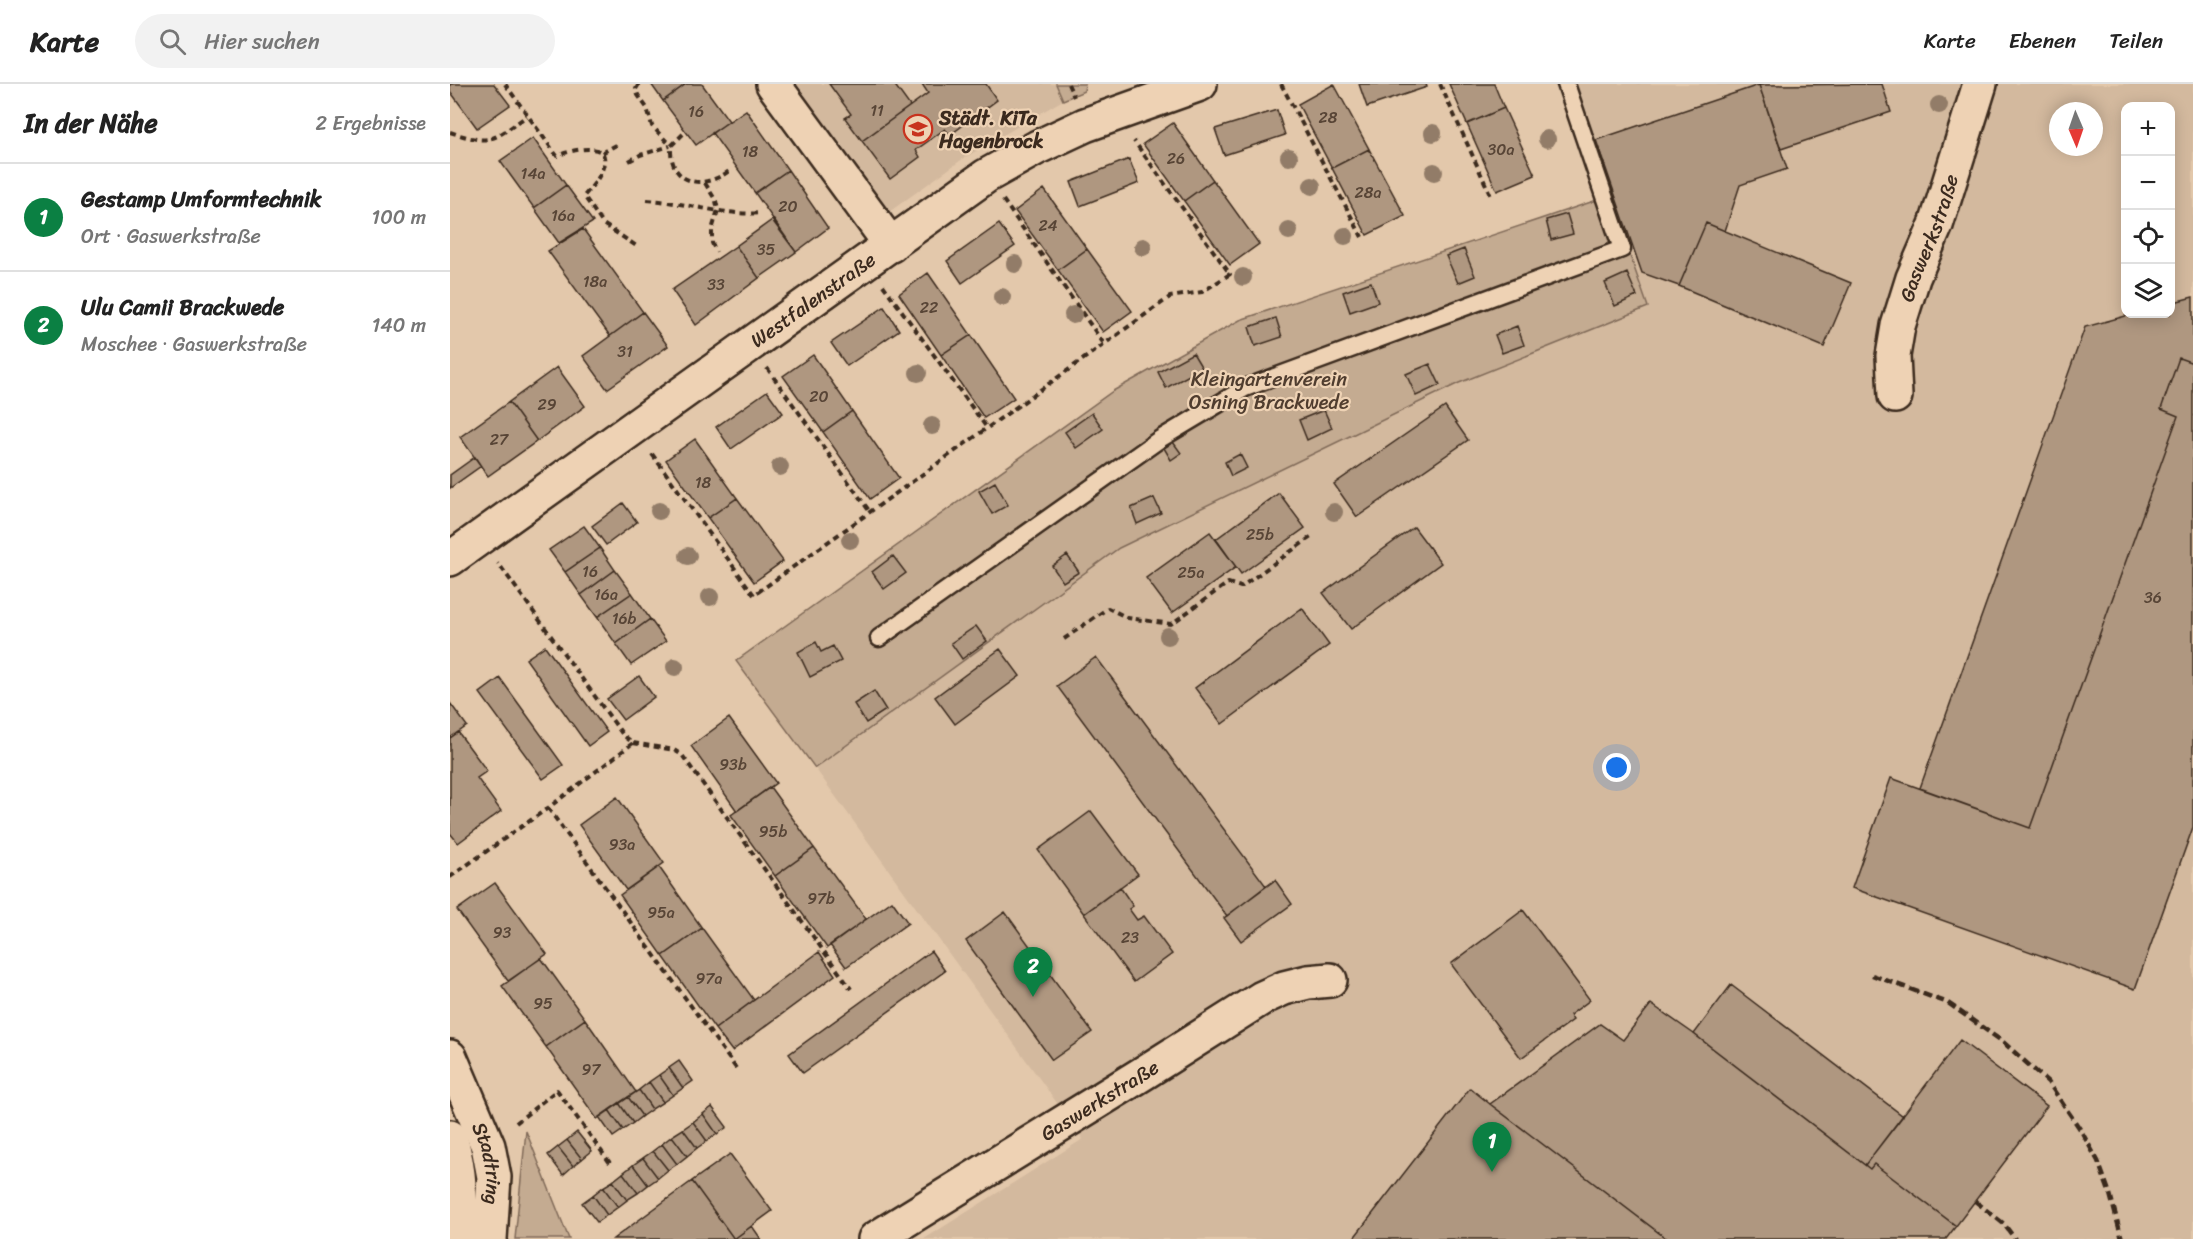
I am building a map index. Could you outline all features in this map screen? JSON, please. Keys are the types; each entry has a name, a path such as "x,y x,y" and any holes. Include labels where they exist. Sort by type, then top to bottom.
{"street":[{"path":"773,84 879,254"},
{"name":"Westfalenstraße","path":"450,559 986,176 1038,147 1085,125 1200,84"},
{"name":"Gaswerkstraße","path":"1895,396 1893,356 1898,326 1913,278 1936,225 1980,84"},
{"name":"Gaswerkstraße","path":"874,1239 1262,998 1284,988 1330,980"},
{"name":"Stadtring","path":"450,1057 488,1146 494,1177 490,1239"},
{"name":"Stadtring","path":"450,1137 460,1177 462,1201 458,1239"}],"lane":[{"path":"879,638 1160,439 1245,388 1622,249 1566,84"}],"path":[{"path":"505,84 556,156 570,150 597,150 602,153 605,157 604,165 596,182 584,196 609,230 638,247"},
{"path":"639,84 636,89 638,95 647,108 652,126 671,146 670,158 676,171 684,178 705,183 729,171"},
{"path":"1281,84 1362,237"},
{"path":"1440,84 1491,196"},
{"path":"634,429 754,595 1170,297 1202,292 1230,274 1136,146 1121,111"},
{"path":"450,132 484,141 495,138 527,116"},
{"path":"629,161 640,155 671,146 683,134"},
{"path":"602,153 618,144"},
{"path":"986,176 1104,344"},
{"path":"705,183 716,201 718,210 712,230 712,243 716,252"},
{"path":"647,200 675,202 747,214 759,213"},
{"path":"879,254 987,428"},
{"path":"751,345 870,512"},
{"path":"1064,639 1108,608 1128,618 1171,624 1228,583 1241,587 1311,537"},
{"path":"480,538 623,735 633,743 674,750 682,755 851,989"},
{"path":"450,878 548,808 633,743"},
{"path":"548,808 738,1071"},
{"path":"516,1123 557,1090 610,1163"}],"shaded area":[{"name":"Städt. KiTa Hagenbrock","path":"793,84 1056,84 1063,100 964,158 882,217"},
{"path":"1572,84 2193,84 2193,1239 924,1239 1083,1139 815,768 1119,548 1459,383 1648,307"}],"green space":[{"path":"1056,84 1085,84 1084,91 1063,100"},
{"name":"Kleingartenverein Osning Brackwede","path":"1609,196 1648,307 1459,383 1119,548 815,768 736,661 1113,391 1240,320"},
{"path":"526,1131 569,1239 515,1239"}],"building":[{"path":"450,84 494,84 510,105 477,128 450,91"},
{"path":"651,84 686,84 663,101"},
{"path":"686,84 702,84 729,121 696,145 663,101"},
{"path":"829,84 894,84 910,106 862,141 845,118 851,114"},
{"path":"922,84 986,84 997,100 950,135 945,129 916,150 920,157 890,179 862,141 928,93"},
{"path":"1334,84 1369,149 1332,168 1298,104"},
{"path":"1359,84 1426,84 1427,87 1367,107"},
{"path":"1449,84 1494,84 1504,108 1467,124"},
{"path":"1882,84 1891,112 1781,149 1759,85"},
{"path":"1759,85 1787,169 1740,185 1725,231 1706,223 1679,286 1642,273 1596,140"},
{"path":"1504,108 1535,175 1497,191 1467,124"},
{"path":"746,110 788,170 755,193 712,133"},
{"path":"1277,110 1285,135 1224,155 1215,129"},
{"path":"1173,123 1213,180 1184,201 1143,144"},
{"path":"533,138 566,185 534,208 500,161"},
{"path":"1369,149 1405,216 1367,235 1332,168"},
{"path":"1129,159 1139,183 1080,206 1071,182"},
{"path":"788,170 828,228 796,252 755,193"},
{"path":"1213,180 1259,244 1230,265 1184,201"},
{"path":"566,185 593,222 559,243 534,208"},
{"path":"1044,189 1087,249 1058,270 1015,211"},
{"path":"1567,214 1573,234 1551,240 1546,220"},
{"path":"772,220 796,252 759,278 736,246"},
{"path":"1706,223 1851,283 1824,347 1679,286"},
{"path":"999,224 1015,246 962,283 947,261"},
{"path":"583,229 643,312 610,336 548,251"},
{"path":"736,246 759,278 696,325 672,290"},
{"path":"1087,249 1132,311 1103,332 1058,270"},
{"path":"1464,249 1475,276 1458,283 1446,256"},
{"path":"928,273 971,335 941,355 899,294"},
{"path":"1627,273 1637,296 1615,306 1605,283"},
{"path":"1371,282 1378,302 1350,312 1343,292"},
{"path":"2193,297 2193,363 2179,358 2161,409 2178,416 2030,828 1920,788 2085,327 2121,317 2175,318 2175,302"},
{"path":"884,307 899,330 847,366 831,343"},
{"path":"643,312 668,346 607,389 583,356"},
{"path":"1276,318 1282,337 1255,346 1249,327"},
{"path":"1517,326 1524,345 1502,353 1495,335"},
{"path":"971,335 1014,398 984,418 941,355"},
{"path":"1193,353 1202,368 1166,388 1158,372"},
{"path":"813,355 852,411 823,432 783,376"},
{"path":"2179,358 2193,363 2193,827 2135,989 1852,888 1891,778 2030,828 2178,416 2161,409"},
{"path":"1430,364 1440,385 1416,396 1406,374"},
{"path":"557,367 585,406 537,441 509,402"},
{"path":"767,391 783,413 731,449 716,427"},
{"path":"509,402 537,441 488,476 460,437"},
{"path":"1445,407 1468,440 1357,517 1334,484"},
{"path":"1324,410 1332,428 1307,440 1299,420"},
{"path":"852,411 899,478 870,499 823,432"},
{"path":"1092,413 1103,429 1076,448 1065,432"},
{"path":"695,439 737,498 708,518 666,460"},
{"path":"1173,442 1181,453 1171,460 1164,448"},
{"path":"1240,454 1247,468 1231,476 1225,462"},
{"path":"475,457 481,466 450,488 450,475"},
{"path":"995,482 1008,505 992,514 979,491"},
{"path":"1279,493 1305,528 1241,574 1216,539"},
{"path":"737,498 783,561 754,582 708,518"},
{"path":"1154,498 1161,513 1137,524 1131,508"},
{"path":"623,503 637,522 606,545 592,526"},
{"path":"584,526 600,548 565,572 549,550"},
{"path":"1414,527 1441,563 1351,629 1323,593"},
{"path":"1210,532 1236,567 1172,613 1146,578"},
{"path":"600,548 615,570 581,595 565,572"},
{"path":"1067,555 1079,572 1063,582 1052,566"},
{"path":"893,556 906,573 884,589 872,572"},
{"path":"615,570 632,593 597,617 581,595"},
{"path":"632,593 650,619 616,644 597,617"},
{"path":"1302,608 1329,645 1222,724 1195,688"},
{"path":"650,619 666,641 631,665 616,644"},
{"path":"976,626 987,641 962,659 951,643"},
{"path":"816,642 821,652 833,646 841,661 810,677 798,652"},
{"path":"545,646 607,732 588,746 526,659"},
{"path":"1000,649 1020,676 955,724 935,697"},
{"path":"1096,657 1266,886 1227,916 1057,686"},
{"path":"639,676 654,697 623,720 607,699"},
{"path":"500,678 563,765 543,779 480,693"},
{"path":"874,691 886,710 866,723 854,704"},
{"path":"450,703 467,726 450,738"},
{"path":"729,718 776,783 737,811 691,746"},
{"path":"458,732 487,771 477,778 501,811 458,843 450,833 450,738"},
{"path":"770,787 814,848 775,876 731,815"},
{"path":"617,797 664,863 626,890 579,825"},
{"path":"1091,811 1138,874 1084,914 1038,850"},
{"path":"814,848 866,919 827,948 775,876"},
{"path":"659,867 702,928 663,956 620,895"},
{"path":"1275,880 1292,904 1241,941 1224,918"},
{"path":"495,883 547,954 508,981 457,910"},
{"path":"1120,887 1133,906 1129,909 1137,920 1144,916 1172,954 1134,982 1084,914"},
{"path":"892,901 908,923 846,967 830,945"},
{"path":"1523,910 1590,1000 1570,1015 1573,1020 1521,1058 1451,964"},
{"path":"1005,912 1092,1032 1052,1060 966,941"},
{"path":"702,928 754,1000 715,1029 663,956"},
{"path":"931,951 945,971 803,1073 789,1054"},
{"path":"819,952 835,975 732,1051 715,1029"},
{"path":"541,958 585,1019 546,1047 502,986"},
{"path":"1731,985 1903,1116 1865,1165 1694,1034"},
{"path":"1651,1004 1694,1034 1870,1169 1874,1164 1956,1226 1946,1239 1667,1239 1490,1104 1600,1024 1623,1040"},
{"path":"585,1019 636,1092 597,1119 546,1047"},
{"path":"1960,1040 2047,1106 1956,1226 1874,1164 1870,1169 1865,1165"},
{"path":"679,1061 693,1081 683,1088 669,1068"},
{"path":"669,1068 683,1088 673,1095 659,1075"},
{"path":"659,1075 673,1095 663,1102 649,1082"},
{"path":"649,1082 663,1102 652,1109 639,1090"},
{"path":"1470,1088 1490,1104 1667,1239 1353,1239"},
{"path":"639,1090 652,1109 642,1116 628,1097"},
{"path":"628,1097 642,1116 633,1123 619,1103"},
{"path":"619,1103 633,1123 623,1130 609,1110"},
{"path":"712,1107 727,1127 717,1134 703,1114"},
{"path":"609,1110 623,1130 613,1137 599,1117"},
{"path":"703,1114 717,1134 707,1141 693,1122"},
{"path":"693,1122 707,1141 697,1148 683,1129"},
{"path":"683,1129 697,1148 687,1156 672,1136"},
{"path":"577,1132 592,1151 582,1159 567,1140"},
{"path":"672,1136 687,1156 677,1164 662,1144"},
{"path":"567,1140 582,1159 573,1166 558,1147"},
{"path":"662,1144 677,1164 668,1170 653,1151"},
{"path":"558,1147 573,1166 563,1175 548,1155"},
{"path":"653,1151 668,1170 658,1178 643,1158"},
{"path":"730,1154 772,1211 734,1239 692,1181"},
{"path":"643,1158 658,1178 648,1185 633,1165"},
{"path":"633,1165 648,1185 638,1193 623,1173"},
{"path":"623,1173 638,1193 627,1200 613,1181"},
{"path":"613,1181 627,1200 618,1207 603,1187"},
{"path":"692,1181 734,1239 613,1239"},
{"path":"603,1187 618,1207 607,1215 593,1195"},
{"path":"593,1195 607,1215 597,1222 582,1203"},
{"path":"752,1226 761,1239 734,1239"}],"railway":[{"path":"1872,975 1948,1003 2003,1042 2048,1082 2080,1129 2098,1161 2122,1239"},
{"path":"1975,1201 2004,1224 2015,1239"}],"place":[{"name":"Städt. KiTa Hagenbrock","path":"918,129"},
{"name":"Ulu Camii Brackwede","path":"1033,997"},
{"name":"Gestamp Umformtechnik","path":"1492,1172"}]}
